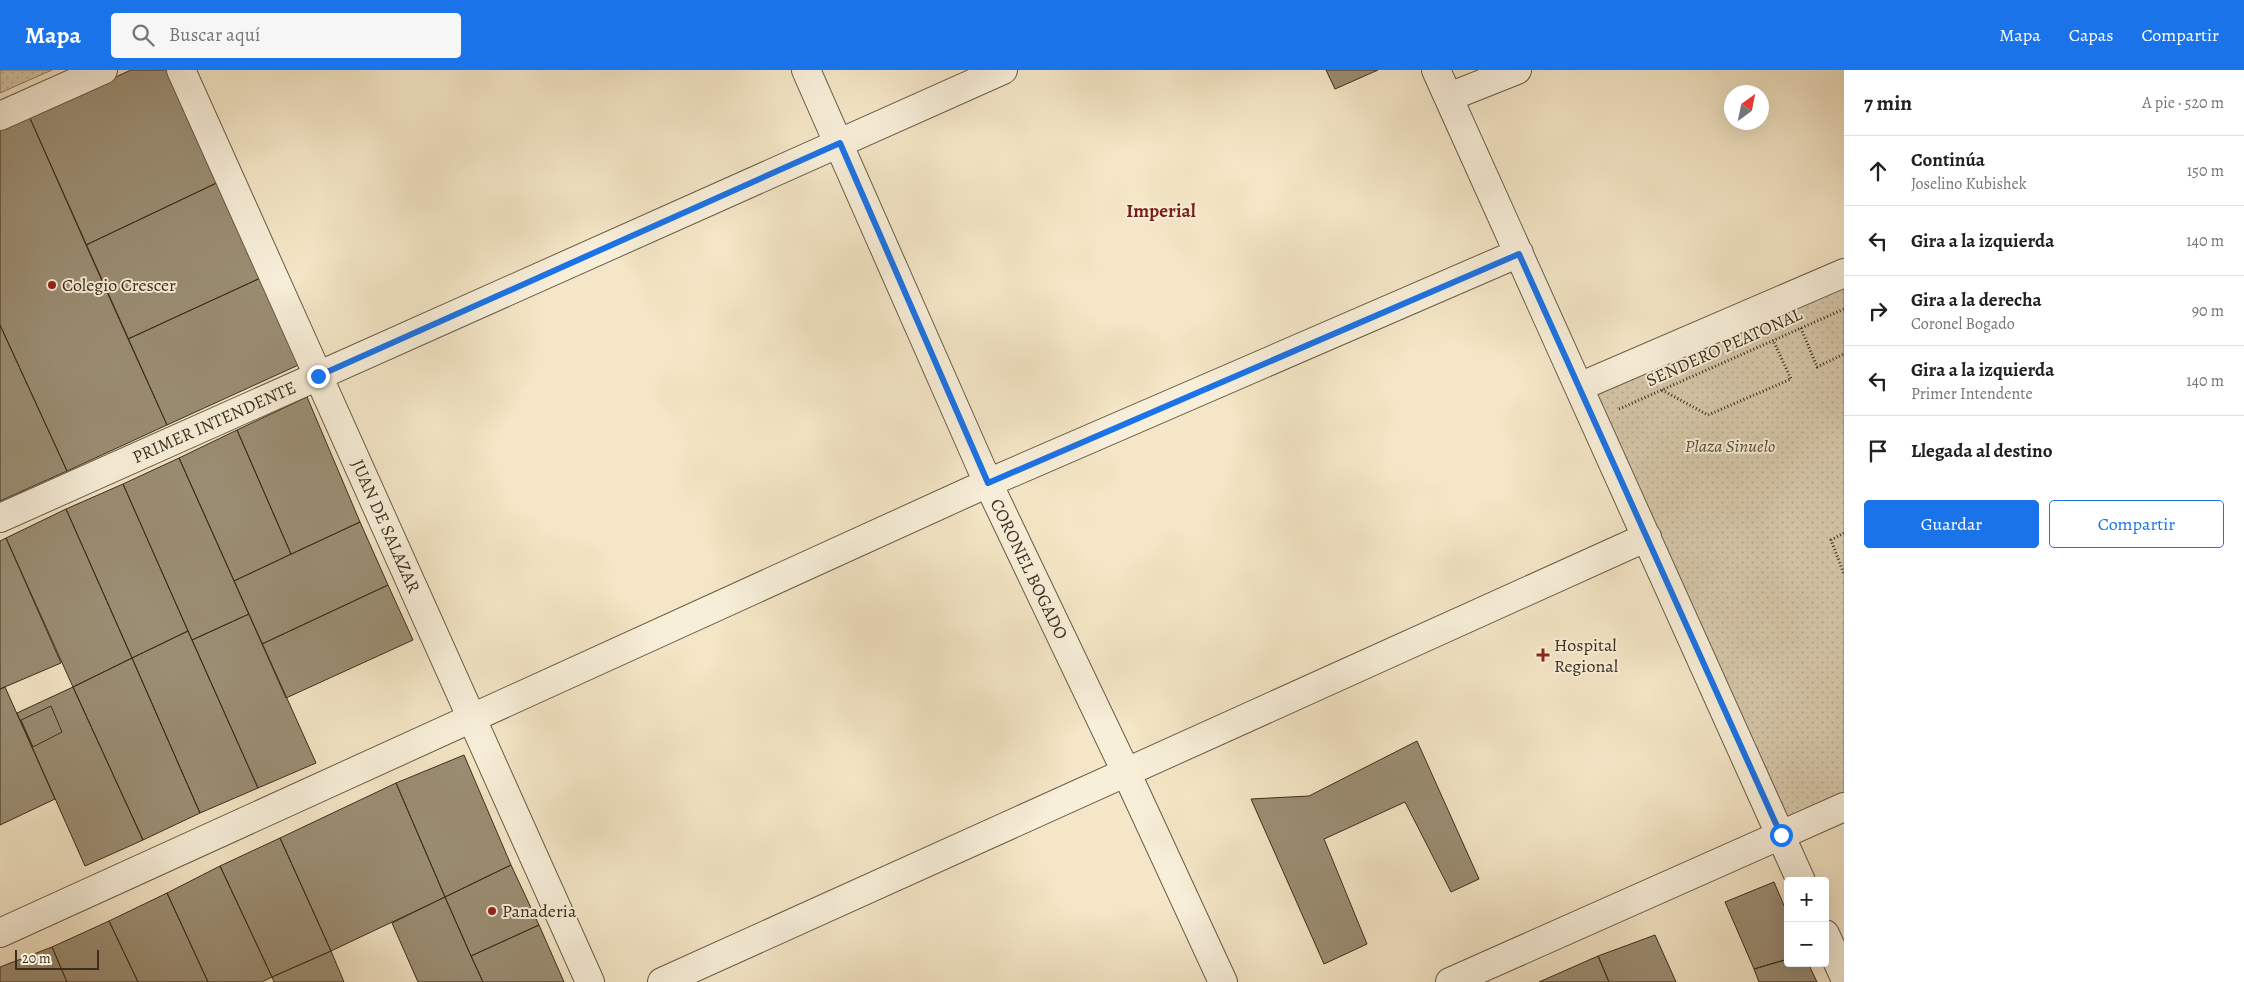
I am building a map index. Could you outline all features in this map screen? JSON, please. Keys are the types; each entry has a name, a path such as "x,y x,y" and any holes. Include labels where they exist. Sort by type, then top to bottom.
{"street":[{"path":"0,116 103,70"},
{"name":"JUAN DE SALAZAR","path":"182,70 590,982"},
{"name":"CORONEL BOGADO","path":"806,70 840,143 988,483 1126,772 1223,982"},
{"name":"PRIMER INTENDENTE","path":"0,518 1003,70"},
{"path":"1436,70 1799,877"},
{"path":"1448,97 1517,70"},
{"path":"0,933 988,483 1519,254"},
{"path":"1579,387 1844,274"},
{"path":"662,982 1647,537"},
{"path":"1450,982 1844,807"},
{"path":"1829,943 1844,976"}],"path":[{"name":"SENDERO PEATONAL","path":"1615,411 1844,309"},
{"path":"1801,328 1817,367 1844,354"},
{"path":"1661,390 1708,415 1791,379 1773,340"},
{"path":"1844,534 1831,540 1844,574"}],"green space":[{"path":"0,70 52,70 0,93"},
{"name":"Plaza Sinuelo","path":"1844,273 1844,807 1781,835 1579,387"}],"building":[{"path":"131,70 172,70 225,179 86,245 29,116"},
{"path":"1326,70 1378,70 1335,89"},
{"name":"Colegio Crescer","path":"29,116 167,425 67,471 0,325 0,130"},
{"path":"225,179 267,275 128,339 86,245"},
{"path":"267,275 305,362 167,425 128,339"},
{"path":"0,325 67,471 0,501"},
{"path":"307,397 360,522 291,554 237,430"},
{"path":"237,430 291,554 234,581 179,458"},
{"path":"179,458 249,614 192,640 123,484"},
{"path":"123,484 188,631 132,658 66,509"},
{"path":"66,509 132,658 73,687 6,538"},
{"path":"360,522 388,585 262,644 234,581"},
{"path":"6,538 61,663 0,689 0,541"},
{"path":"388,585 413,640 286,698 262,644"},
{"path":"249,614 316,763 258,788 192,640"},
{"path":"188,631 258,788 200,813 132,658"},
{"path":"132,658 200,813 143,840 73,687"},
{"path":"5,687 55,799 0,825 0,689"},
{"path":"73,687 143,840 85,866 17,713"},
{"path":"51,706 62,732 33,747 21,720"},
{"path":"1417,741 1479,879 1451,892 1405,802 1324,839 1367,944 1324,964 1251,799 1309,796"},
{"path":"464,755 511,865 445,897 396,783"},
{"path":"396,783 445,897 331,951 280,838"},
{"path":"280,838 331,951 272,977 220,866"},
{"name":"Panaderia","path":"511,865 539,925 471,956 445,897"},
{"path":"220,866 272,977 262,982 208,982 167,893"},
{"path":"1774,882 1784,906 1784,960 1754,969 1725,902"},
{"path":"167,893 208,982 138,982 109,921"},
{"path":"445,897 483,982 418,982 392,923"},
{"path":"109,921 138,982 67,982 52,947"},
{"path":"539,925 564,982 483,982 471,956"},
{"path":"1655,935 1676,982 1609,982 1598,956"},
{"path":"52,947 67,982 0,982 0,967"},
{"path":"331,951 344,982 274,982 272,977"},
{"path":"1598,956 1609,982 1539,982"},
{"path":"1784,960 1784,967 1810,967 1817,982 1759,982 1754,969"}],"place":[{"name":"Colegio Crescer","path":"52,285"},
{"name":"Hospital Regional","path":"1543,655"},
{"name":"Panaderia","path":"492,911"}],"district":[{"name":"Imperial","path":"1161,211"}],"route":[{"path":"318,376 840,143 988,483 1519,254 1781,835"}]}
